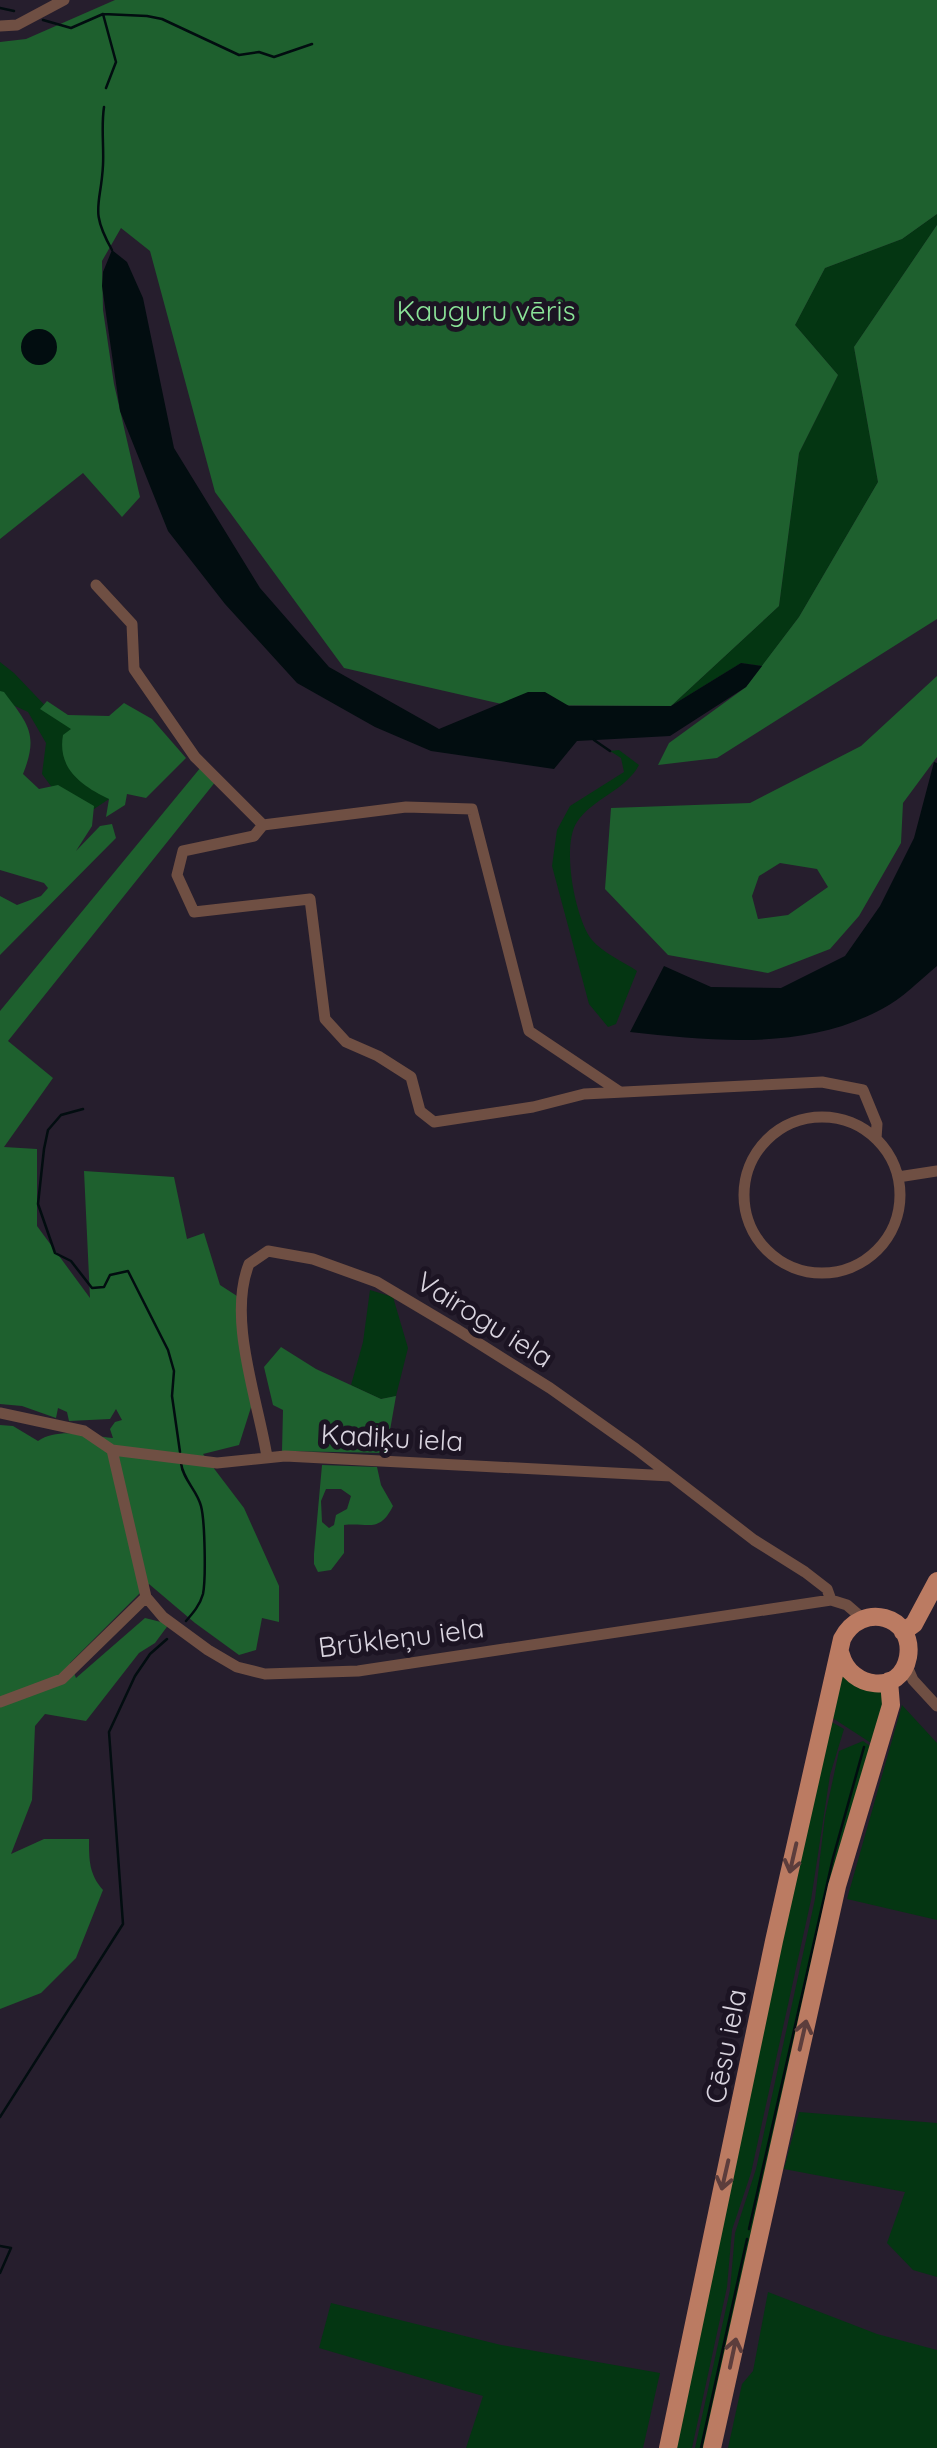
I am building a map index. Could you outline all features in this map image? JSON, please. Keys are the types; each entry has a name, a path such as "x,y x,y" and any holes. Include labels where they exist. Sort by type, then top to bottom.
{"main road":[{"path":"712,2448 837,1886 891,1705 900,1661 937,1581"},
{"path":"841,1655 847,1670 858,1680 874,1684 900,1661 937,1609"},
{"path":"856,1622 880,1616 890,1619 900,1661"},
{"name":"Cēsu iela","path":"668,2448 842,1639 856,1622"}],"street":[{"path":"0,26 17,25 64,0"},
{"path":"96,585 132,624 134,669 196,757 263,825"},
{"path":"620,1092 529,1031 472,809 406,807 263,825 254,836 182,851 177,874 194,912 310,899 325,1019 346,1042 378,1056 410,1077 420,1111 434,1122 584,1094 822,1082 863,1090 876,1124 876,1139"},
{"path":"827,1118 858,1126 876,1139 887,1152 898,1177 899,1207 892,1230 878,1250 858,1264 822,1272 787,1265 767,1251 752,1231 744,1208 749,1165 760,1146 795,1121 827,1118"},
{"path":"898,1177 937,1171"},
{"name":"Vairogu iela","path":"266,1457 243,1335 241,1301 249,1264 268,1250 313,1259 377,1282 550,1388 754,1540 805,1572 827,1589 833,1600"},
{"path":"0,1413 84,1431 112,1450 146,1597 62,1679 0,1702"},
{"name":"Kadiķu iela","path":"112,1450 228,1464 266,1457 672,1476"},
{"name":"Brūkleņu iela","path":"146,1597 163,1617 237,1667 294,1675 358,1671 833,1600"},
{"path":"833,1600 846,1605 856,1622"},
{"path":"900,1661 910,1684 937,1707"}],"green space":[{"name":"Kauguru vēris","path":"115,0 937,0 937,214 902,239 825,268 795,325 838,375 799,453 779,606 671,706 506,705 344,668 215,492 150,251 121,228 102,261 103,310 114,384 140,497 122,517 83,473 0,539 0,42 26,39"},
{"path":"937,214 937,225 854,347 878,482 799,617 762,666 741,663 671,706 779,606 799,453 838,375 795,325 825,268 902,239"},
{"path":"937,225 937,619 717,758 658,765 669,743 746,687 799,617 878,482 854,347"},
{"path":"0,662 54,715 85,726 109,799 91,811 59,797 42,774 46,743 28,712 0,699"},
{"path":"937,676 937,757 903,803 901,843 859,916 830,949 768,973 668,955 605,889 611,808 750,803 861,746","holes":["780,863 817,869 828,887 788,915 758,919 752,896 759,876"]},
{"path":"0,691 28,730 30,749 23,774 39,789 58,785 94,806 92,826 76,851 100,826 112,824 116,838 0,955 0,896 17,905 41,896 48,888 44,883 0,870"},
{"path":"47,701 68,715 109,716 124,703 152,719 186,758 146,798 127,794 125,805 106,817 109,799 81,782 68,767 62,747 63,735 71,729 40,709"},
{"path":"619,750 639,765 577,822 570,847 572,882 586,930 602,949 637,971 616,1024 608,1027 589,1004 552,866 557,830 570,806 624,772 621,758 610,751"},
{"path":"201,767 216,781 8,1041 53,1078 4,1147 37,1149 37,1226 90,1298 84,1171 174,1177 187,1239 204,1233 220,1285 237,1296 253,1401 239,1445 203,1454 244,1508 279,1586 279,1622 262,1618 256,1650 239,1655 149,1584 70,1663 76,1678 145,1618 169,1624 155,1643 139,1653 86,1721 45,1714 35,1726 32,1800 11,1854 44,1839 89,1839 91,1866 103,1890 76,1958 41,1993 0,2009 0,1425 13,1426 38,1441 64,1433 113,1438 110,1429 122,1420 116,1409 110,1419 69,1421 67,1412 58,1408 56,1418 22,1406 0,1404 0,1011"},
{"path":"370,1290 393,1297 408,1348 396,1396 381,1399 351,1385 363,1342"},
{"path":"281,1347 316,1369 381,1399 396,1396 386,1453 282,1451 283,1410 273,1405 264,1367"},
{"path":"322,1465 377,1467 381,1485 393,1506 388,1515 378,1524 344,1525 344,1553 331,1570 318,1572 314,1554","holes":["326,1489 341,1489 351,1496 347,1509 336,1515 329,1528 322,1522 321,1501"]},
{"path":"841,1676 887,1695 871,1743 831,1717"},
{"path":"902,1705 937,1743 937,1920 847,1899"},
{"path":"830,1721 844,1729 830,1775 811,1900 751,2173 732,2230 727,2287 692,2448 673,2448"},
{"path":"863,1741 870,1746 705,2448 695,2448 730,2290 735,2233 756,2169 815,1899 825,1816 839,1751"},
{"path":"799,2112 937,2123 937,2277 913,2270 887,2243 905,2192 784,2169"},
{"path":"768,2292 877,2334 937,2350 937,2448 728,2448 742,2384 753,2371"},
{"path":"331,2303 501,2345 660,2373 643,2448 466,2448 483,2396 319,2348"}],"shaded area":[{"path":"112,250 127,262 143,298 174,448 260,588 329,667 439,729 528,692 545,692 569,706 671,706 741,663 762,666 746,687 670,736 577,741 554,769 431,751 375,727 297,683 225,604 168,531 120,411 102,286"},
{"path":"39,329 52,334 57,347 52,360 39,365 26,360 21,347 26,334"},
{"path":"934,762 937,966 889,1005 822,1032 727,1040 630,1032 664,966 711,987 781,988 845,956 880,906 914,838"}],"waterway":[{"path":"0,8 14,11"},
{"path":"103,14 116,62 106,88"},
{"path":"43,20 71,28 103,14 147,16 162,19 239,55 259,52 274,57 312,44"},
{"path":"104,107 98,208 112,250"},
{"path":"594,740 610,751"},
{"path":"83,1109 61,1115 48,1130 38,1204 55,1253 71,1261 92,1288 104,1287 110,1275 128,1271 168,1350 174,1371 172,1396 180,1452"},
{"path":"181,1463 201,1506 205,1550 203,1594 186,1621"},
{"path":"0,2117 123,1924 109,1732 135,1676 150,1654 167,1639"},
{"path":"749,2229 833,1858 864,1747"},
{"path":"701,2448 747,2239"},
{"path":"0,2246 11,2248 0,2273"}]}
